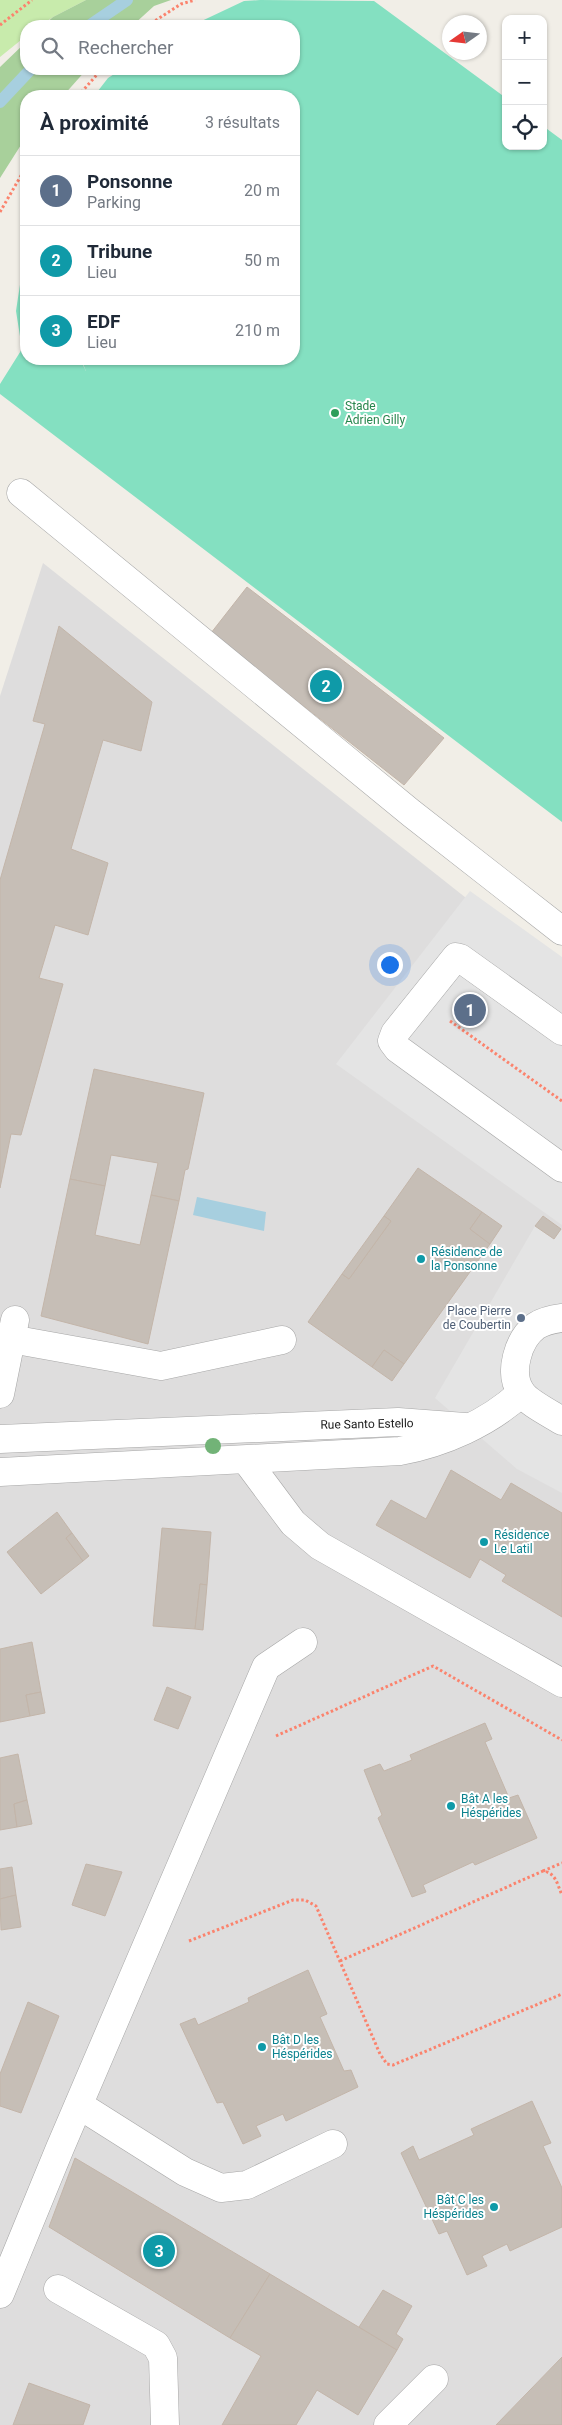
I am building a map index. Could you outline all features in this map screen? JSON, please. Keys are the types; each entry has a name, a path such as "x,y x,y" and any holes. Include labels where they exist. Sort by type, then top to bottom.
{"street":[{"path":"21,493 411,813 562,931"},
{"path":"562,1031 456,957 395,1033 392,1041 398,1049 562,1168"},
{"path":"562,1318 536,1326 517,1353 516,1380 521,1393 562,1421"},
{"path":"0,1394 13,1330 161,1366 282,1340"},
{"path":"469,1427 504,1409 521,1393"},
{"name":"Rue Santo Estello","path":"0,1440 398,1422 469,1427"},
{"name":"Rue Santo Estello","path":"0,1472 400,1451 424,1447 469,1427"},
{"path":"0,1440 4,1455 0,1472"},
{"path":"246,1460 293,1523 320,1546 562,1683"},
{"path":"0,2294 60,2148 266,1667 303,1642"},
{"path":"79,2105 185,2172 221,2188 248,2185 333,2144"},
{"path":"58,2289 156,2345 163,2358 165,2425"},
{"path":"388,2425 434,2379"}],"path":[{"path":"0,25 32,0"},
{"path":"156,20 181,4 195,0"},
{"path":"83,90 97,75"},
{"path":"0,212 20,177"},
{"path":"449,1020 562,1101"},
{"path":"227,1758 433,1666 562,1740"},
{"path":"340,1961 562,1863"},
{"path":"543,1871 554,1875 562,1895"},
{"path":"142,1959 293,1900 305,1900 316,1906 380,2054 387,2064 393,2065 562,1994"}],"shaded area":[{"path":"43,563 562,974 562,2425 0,2425 0,696"},
{"path":"470,891 562,957 562,1225 336,1064"},
{"name":"Place Pierre de Coubertin","path":"535,1226 554,1239 562,1229 562,1493 517,1469 435,1398"}],"green space":[{"path":"0,0 86,0 49,20 20,20 20,41 0,57"},
{"path":"86,0 171,0 154,6 139,20 50,20"},
{"name":"Stade Adrien Gilly","path":"244,1 374,1 442,51 442,60 454,60 502,95 502,150 547,150 547,129 562,140 562,822 0,394 0,384 20,352 20,365 83,365 86,371 84,365 300,365 300,90 99,90 113,75 300,75 300,20 204,20"},
{"path":"20,48 20,75 82,75 68,90 20,90 20,146 0,178 0,67"},
{"name":"Stade Adrien Gilly","path":"20,285 20,336 16,311"}],"water":[{"path":"197,1197 266,1212 264,1231 193,1215"}],"building":[{"path":"247,587 444,738 404,785 211,633"},
{"path":"59,626 152,702 141,751 103,740 71,849 108,863 88,935 55,925 39,978 63,984 21,1135 11,1134 0,1188 0,880 45,724 33,721"},
{"path":"94,1069 204,1093 188,1169 185,1170 179,1201 151,1195 158,1163 111,1155 105,1186 70,1179"},
{"name":"Résidence de la Ponsonne","path":"418,1168 482,1212 470,1229 490,1244 404,1364 384,1350 372,1367 308,1322 342,1274 349,1279 391,1221 384,1216"},
{"path":"70,1179 105,1186 95,1235 140,1245 151,1195 179,1201 148,1344 41,1316"},
{"path":"482,1212 502,1226 490,1244 470,1229"},
{"path":"384,1216 391,1221 349,1279 342,1274"},
{"path":"543,1216 561,1229 554,1239 535,1226"},
{"path":"384,1350 404,1364 392,1381 372,1367"},
{"name":"Résidence Le Latil","path":"451,1470 501,1500 511,1483 562,1513 562,1617 502,1581 506,1575 480,1559 470,1578 376,1525 391,1500 426,1519"},
{"path":"57,1512 72,1533 66,1538 83,1561 41,1594 7,1552"},
{"path":"162,1528 211,1532 207,1585 200,1584 195,1629 153,1626"},
{"path":"72,1533 89,1556 83,1561 66,1538"},
{"path":"200,1584 207,1585 203,1630 195,1629"},
{"path":"32,1642 41,1692 26,1695 30,1716 0,1722 0,1649"},
{"path":"167,1687 191,1697 178,1729 154,1720"},
{"path":"41,1692 45,1713 30,1716 26,1695"},
{"name":"Bât A les Héspérides","path":"485,1723 492,1739 485,1742 509,1798 518,1795 537,1838 475,1865 473,1862 423,1885 426,1892 412,1897 378,1818 382,1815 364,1770 380,1764 384,1771 412,1760 410,1755"},
{"path":"18,1754 27,1800 14,1804 17,1827 0,1830 0,1758"},
{"path":"27,1800 32,1824 17,1827 14,1804"},
{"path":"86,1864 122,1872 105,1916 72,1905"},
{"path":"12,1867 16,1895 0,1899 0,1869"},
{"path":"16,1895 21,1927 1,1930 0,1899"},
{"name":"Bât D les Héspérides","path":"308,1970 327,2014 320,2017 344,2071 351,2070 358,2087 286,2121 283,2114 256,2126 261,2136 243,2144 223,2102 217,2103 180,2024 195,2018 198,2025 249,2002 248,1998"},
{"path":"28,2002 59,2016 21,2113 0,2106 0,2074"},
{"name":"Bât C les Héspérides","path":"532,2101 551,2143 543,2146 562,2188 562,2227 510,2251 507,2244 482,2256 487,2266 467,2275 447,2231 439,2234 401,2153 413,2146 419,2160 474,2135 471,2129"},
{"path":"75,2158 270,2274 230,2338 49,2227"},
{"path":"270,2274 397,2350 358,2415 317,2390 296,2425 222,2425 261,2356 230,2338"},
{"path":"383,2290 412,2306 396,2334 403,2339 397,2350 359,2327"},
{"path":"562,2357 562,2425 496,2425"},
{"path":"29,2383 90,2405 83,2425 13,2425"}],"waterway":[{"path":"98,20 127,0"},
{"path":"0,102 25,75"}],"place":[{"name":"Stade Adrien Gilly","path":"335,413"},
{"name":"Tribune","path":"326,686"},
{"name":"Ponsonne","path":"470,1010"},
{"name":"Résidence de la Ponsonne","path":"421,1259"},
{"name":"Place Pierre de Coubertin","path":"521,1318"},
{"name":"Résidence Le Latil","path":"484,1542"},
{"name":"Bât A les Héspérides","path":"451,1806"},
{"name":"Bât D les Héspérides","path":"262,2047"},
{"name":"Bât C les Héspérides","path":"494,2207"},
{"name":"EDF","path":"159,2251"}]}
